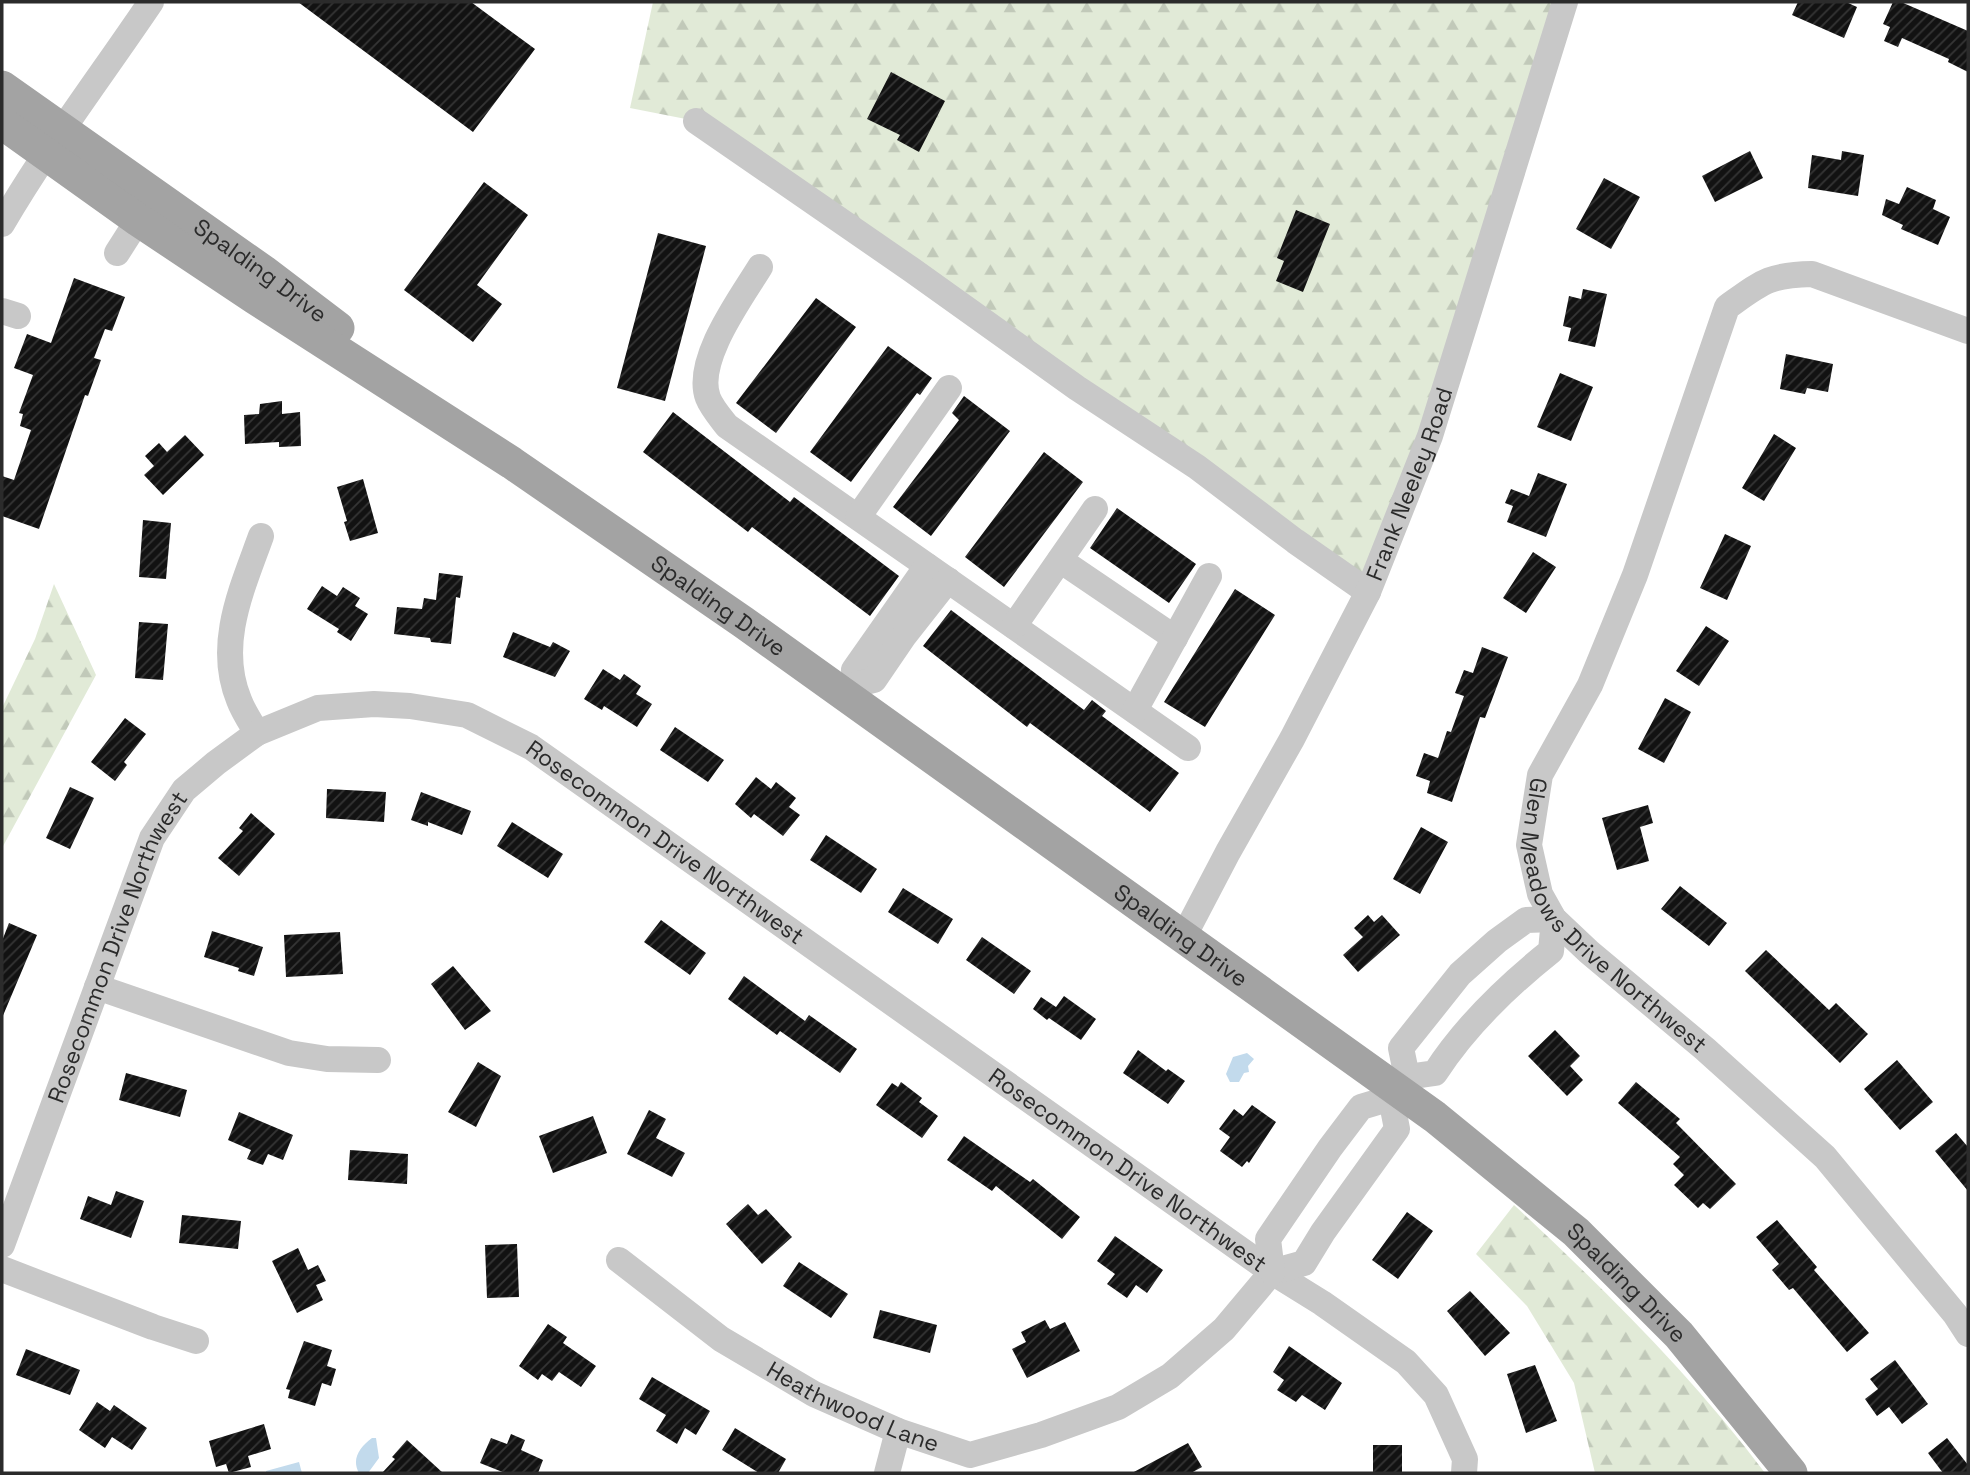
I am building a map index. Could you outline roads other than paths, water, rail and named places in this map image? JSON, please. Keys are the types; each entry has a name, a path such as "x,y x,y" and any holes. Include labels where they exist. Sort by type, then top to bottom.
{"main road":[{"name":"Spalding Drive","path":"2,87 46,153 263,271 512,463"},
{"name":"Spalding Drive","path":"2,123 267,306 512,463 854,691 1184,936 1398,1088 1576,1232 1679,1335 1791,1473"}],"street":[{"path":"2,224 46,153 151,2"},
{"name":"Frank Neeley Road","path":"1184,936 1292,739 1368,592 1430,436 1565,2"},
{"path":"696,121 1077,388 1197,467 1368,592"},
{"path":"117,253 138,219"},
{"path":"760,267 713,346 706,377 707,397 727,425 1188,748"},
{"name":"Glen Meadows Drive Northwest","path":"1968,331 1812,274 1786,274 1763,280 1727,307 1635,575 1590,685 1540,775 1529,845 1540,894 1554,919 1825,1157 1955,1314 1968,1334"},
{"path":"858,517 949,388"},
{"path":"1014,626 1095,509"},
{"path":"257,733 239,700 229,662 232,620 261,536"},
{"path":"1060,560 1175,638"},
{"path":"854,691 854,670 937,573"},
{"path":"1135,710 1209,576"},
{"name":"Rosecommon Drive Northwest","path":"2,1245 152,838 184,790 257,733 318,708 374,704 410,706 467,715 531,747 1272,1272 1322,1303 1406,1362 1436,1395 1465,1459 1464,1473"},
{"path":"1554,919 1526,920 1460,974 1401,1048 1398,1088 1397,1129 1304,1264 1272,1272 1268,1239 1361,1107 1398,1088 1435,1073 1450,1049 1492,1002 1551,951 1554,919"},
{"path":"97,987 289,1054 327,1059 378,1060"},
{"path":"1316,1168 1352,1192"},
{"name":"Heathwood Lane","path":"619,1260 721,1339 814,1394 898,1431 970,1455 1041,1435 1118,1407 1170,1376 1228,1326 1272,1272"},
{"path":"2,1269 196,1341"},
{"path":"887,1473 898,1431"}],"water":[{"path":"1247,1053 1254,1059 1248,1066 1249,1072 1244,1073 1239,1082 1230,1082 1226,1074 1233,1057"},
{"path":"372,1438 376,1438 379,1458 368,1473 359,1473 356,1458"},
{"path":"299,1462 302,1473 266,1473 266,1471"}]}
